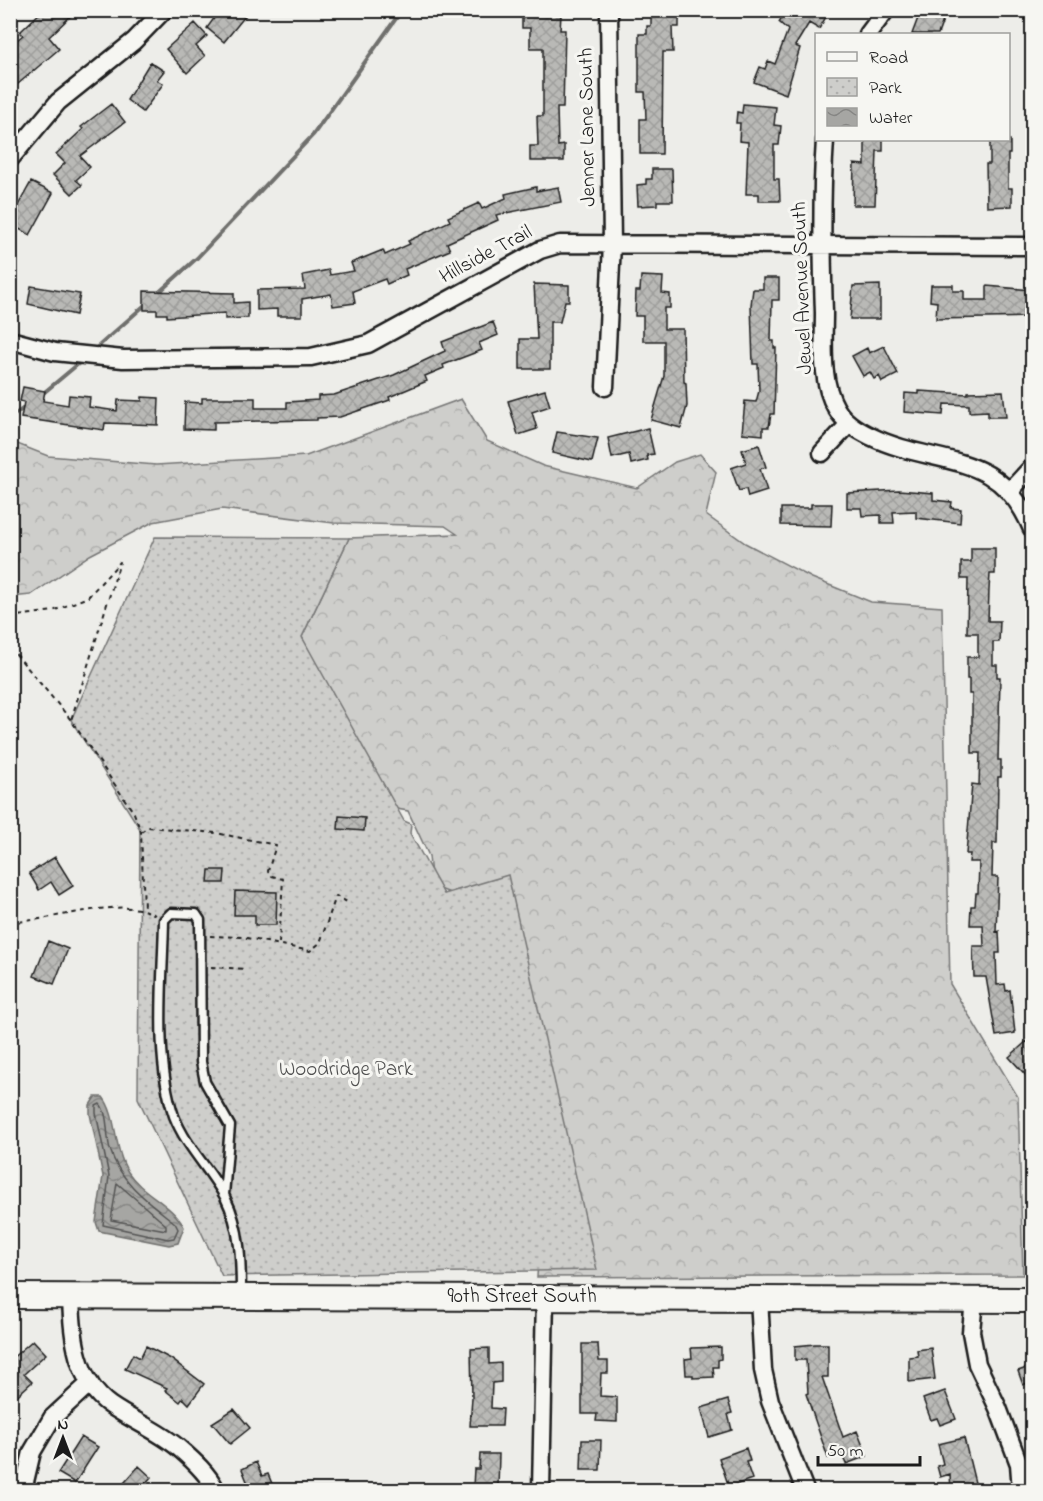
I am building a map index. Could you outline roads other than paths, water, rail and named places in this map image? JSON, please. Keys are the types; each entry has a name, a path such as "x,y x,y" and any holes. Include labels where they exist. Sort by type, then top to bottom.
{"street":[{"path":"10,159 58,102 134,41 164,10"},
{"name":"Jenner Lane South","path":"605,387 612,244 609,10"},
{"path":"869,33 886,10"},
{"name":"Jewel Avenue South","path":"825,141 822,245 825,370 834,405 849,424 880,441 910,451 974,466 1010,491 1025,510 1032,529"},
{"name":"Hillside Trail","path":"10,340 55,352 123,358 311,357 368,344 540,250 560,244 1032,246"},
{"path":"822,453 849,424"},
{"path":"1010,491 1032,467"},
{"name":"90th Street South","path":"10,1296 1032,1300"},
{"path":"71,1297 72,1331 80,1360 90,1383 109,1404 165,1437 189,1456 205,1472 216,1491"},
{"path":"541,1491 545,1297"},
{"path":"759,1298 763,1370 770,1401 805,1491"},
{"path":"974,1299 971,1332 976,1364 998,1408 1019,1464 1021,1491"},
{"path":"23,1491 32,1452 52,1418 90,1383"}],"lane":[{"path":"224,1196 231,1139 230,1126 205,1082 201,1062 200,920 196,914 171,913 164,920 163,1039 166,1084 175,1116 190,1149 224,1196 234,1218 239,1242 241,1297"}],"water":[{"path":"95,1097 103,1097 108,1105 120,1153 128,1172 141,1187 172,1212 184,1227 178,1243 169,1245 99,1231 96,1222 103,1176 90,1114 90,1105"}],"waterway":[{"path":"156,295 197,258 313,135 402,10"},
{"path":"93,351 146,304"},
{"path":"41,395 83,360"},
{"path":"10,418 25,407"}],"park label":[{"name":"Woodridge Park","path":"346,1070"}]}
